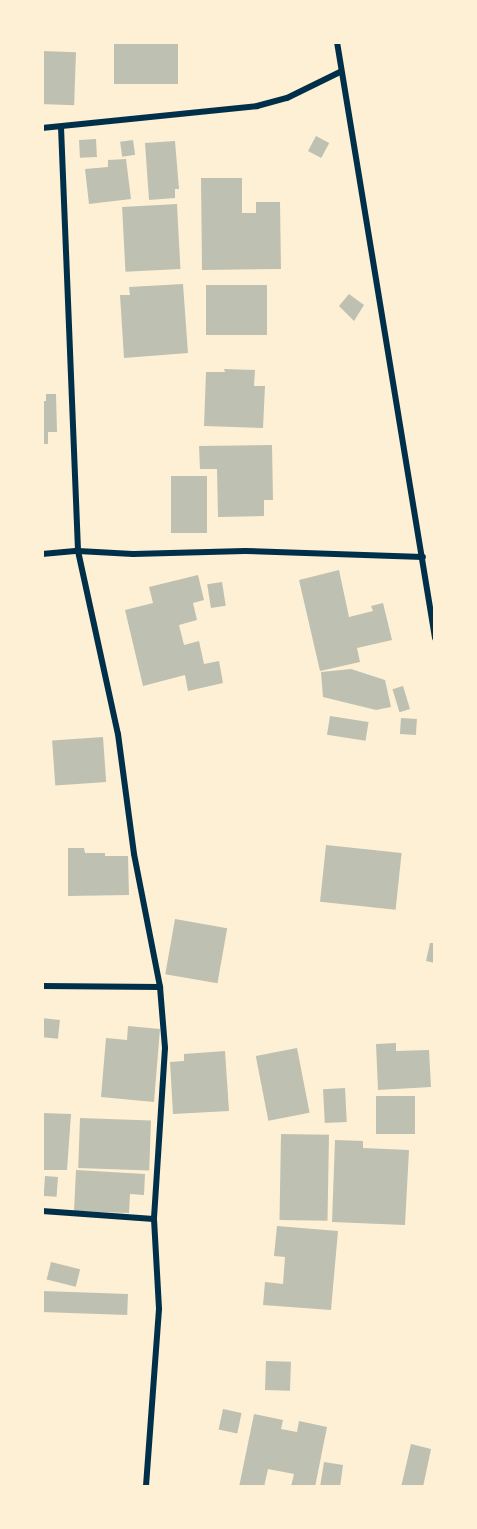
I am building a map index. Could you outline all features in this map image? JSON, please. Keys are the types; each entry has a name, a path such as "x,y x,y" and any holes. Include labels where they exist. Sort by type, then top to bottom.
{"street":[{"path":"337,42 340,72 435,638"},
{"path":"42,128 257,106 287,98 340,72"},
{"path":"61,127 78,551 118,734 134,854 160,987 165,1048 154,1219 159,1309 146,1487"},
{"path":"42,554 78,551 133,554 245,551 423,557"},
{"path":"42,986 160,987"},
{"path":"42,1211 154,1219"}],"building":[{"path":"114,42 178,42 178,84 114,84"},
{"path":"42,51 76,52 74,105 42,104"},
{"path":"316,136 329,143 321,158 308,151"},
{"path":"96,139 97,157 80,158 79,140"},
{"path":"133,140 135,155 122,157 120,142"},
{"path":"175,141 179,189 175,189 175,198 149,200 145,143"},
{"path":"126,159 131,199 89,204 85,169 108,167 108,160"},
{"path":"201,178 242,178 242,213 256,213 256,202 280,202 281,269 202,270"},
{"path":"177,204 180,269 125,272 122,207"},
{"path":"183,284 188,353 124,358 120,295 130,295 129,287"},
{"path":"206,285 267,285 267,335 206,335"},
{"path":"349,294 364,305 354,321 339,306"},
{"path":"224,369 255,370 254,386 265,386 263,428 204,426 206,372 225,372"},
{"path":"46,394 56,394 57,432 48,432 48,444 42,444 42,401 46,401"},
{"path":"272,445 273,500 264,500 264,516 218,517 217,469 200,469 199,446"},
{"path":"171,476 207,476 207,533 171,533"},
{"path":"339,570 349,617 373,611 371,606 383,603 392,640 357,648 360,662 320,671 299,580"},
{"path":"198,575 204,600 193,603 197,620 179,625 184,645 199,641 204,664 219,661 223,683 188,691 185,675 143,686 125,610 153,603 149,587"},
{"path":"222,582 226,606 211,608 207,584"},
{"path":"351,669 385,680 391,707 376,710 323,697 321,672"},
{"path":"403,686 410,709 399,712 392,689"},
{"path":"330,716 369,722 366,741 327,735"},
{"path":"401,718 417,719 416,735 400,734"},
{"path":"103,737 106,782 55,785 52,741"},
{"path":"326,845 402,853 396,910 320,902"},
{"path":"68,848 84,848 85,853 105,853 105,856 128,856 129,895 68,896"},
{"path":"175,919 227,928 217,983 165,974"},
{"path":"430,943 435,943 435,963 426,961"},
{"path":"42,1018 60,1020 58,1039 42,1037"},
{"path":"128,1026 160,1029 154,1102 101,1097 106,1038 127,1040"},
{"path":"396,1043 396,1051 429,1050 431,1087 378,1090 376,1044"},
{"path":"297,1048 310,1113 268,1121 256,1056"},
{"path":"225,1051 229,1111 173,1114 170,1062 184,1061 184,1054"},
{"path":"345,1088 347,1122 325,1123 323,1089"},
{"path":"376,1096 415,1096 415,1134 376,1134"},
{"path":"42,1113 71,1114 67,1170 42,1170"},
{"path":"80,1118 151,1120 149,1170 78,1168"},
{"path":"281,1134 329,1135 327,1221 279,1220"},
{"path":"335,1140 363,1141 363,1148 409,1150 405,1225 332,1222"},
{"path":"76,1170 145,1174 144,1195 130,1194 129,1213 74,1211"},
{"path":"45,1176 58,1177 57,1197 44,1196"},
{"path":"277,1226 338,1231 331,1310 263,1305 265,1282 283,1284 285,1257 274,1256"},
{"path":"51,1262 80,1269 76,1287 47,1279"},
{"path":"42,1291 128,1294 127,1315 42,1312"},
{"path":"266,1361 291,1362 290,1391 265,1390"},
{"path":"223,1409 242,1413 237,1433 219,1430"},
{"path":"254,1414 283,1420 281,1429 297,1432 299,1421 327,1427 315,1487 291,1486 294,1474 268,1469 264,1487 239,1487"},
{"path":"411,1444 431,1449 423,1487 401,1487"},
{"path":"324,1462 343,1465 340,1487 320,1487"}]}
